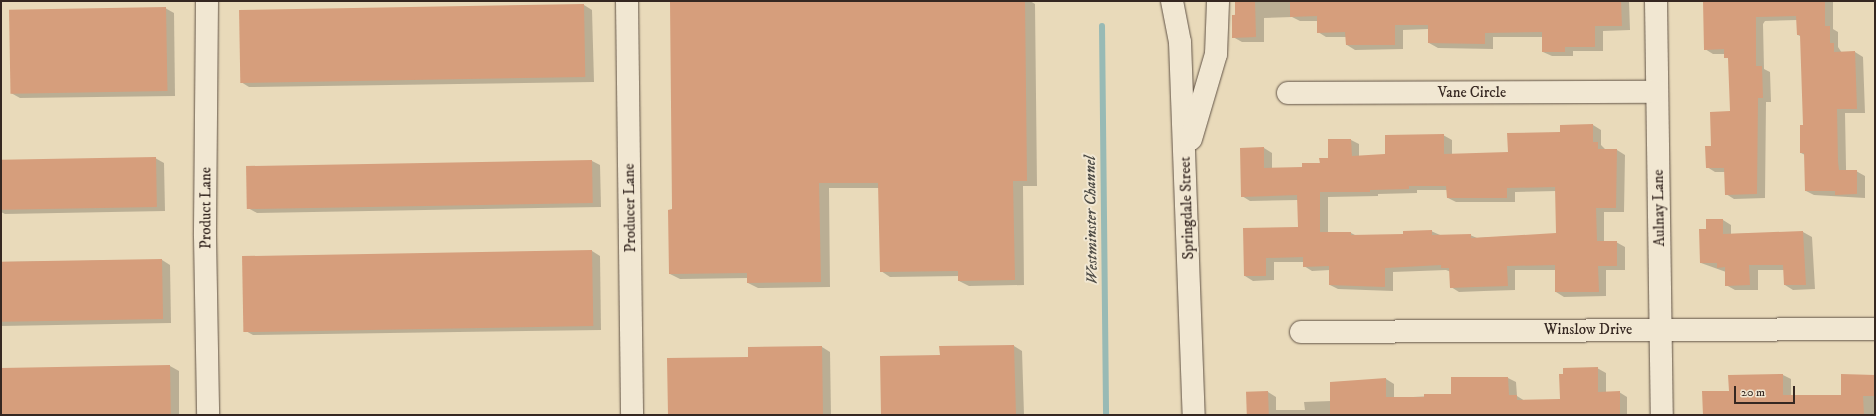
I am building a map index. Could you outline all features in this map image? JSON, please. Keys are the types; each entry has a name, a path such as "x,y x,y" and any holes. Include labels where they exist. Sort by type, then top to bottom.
{"street":[{"name":"Product Lane","path":"207,1 205,236 208,415"},
{"name":"Producer Lane","path":"627,1 632,415"},
{"name":"Springdale Street","path":"1172,1 1180,42 1186,155 1194,415"},
{"path":"1186,155 1216,54 1218,1"},
{"name":"Aulnay Lane","path":"1656,1 1662,415"},
{"name":"Vane Circle","path":"1288,93 1657,92"},
{"name":"Winslow Drive","path":"1301,332 1875,329"}],"building":[{"path":"670,1 1025,1 1027,181 1013,181 1015,280 958,281 958,271 880,272 878,183 819,183 821,282 747,283 747,273 669,274 668,210 672,209"},
{"path":"1235,1 1255,1 1256,37 1232,38 1232,15 1235,15"},
{"path":"1290,1 1621,1 1622,26 1595,26 1595,47 1565,47 1565,52 1542,52 1542,32 1485,33 1485,44 1428,43 1428,25 1395,25 1395,45 1346,45 1345,32 1317,33 1317,16 1290,17"},
{"path":"1703,1 1825,1 1825,26 1830,26 1830,43 1834,43 1834,52 1855,51 1857,109 1837,109 1839,170 1857,170 1857,194 1835,195 1835,191 1805,191 1804,153 1800,153 1800,125 1803,125 1800,35 1797,35 1796,16 1756,17 1756,66 1762,66 1763,98 1758,98 1757,194 1725,195 1724,168 1706,168 1705,146 1711,146 1710,112 1730,111 1728,58 1724,58 1724,49 1704,50"},
{"path":"584,4 585,77 240,83 239,10"},
{"path":"166,7 167,91 10,94 9,10"},
{"path":"1593,124 1593,142 1598,142 1598,149 1617,149 1616,208 1596,208 1597,241 1617,241 1617,266 1598,266 1599,292 1555,292 1555,265 1507,266 1508,286 1450,288 1449,268 1441,268 1441,265 1385,268 1385,287 1329,285 1329,266 1303,267 1303,257 1266,258 1266,276 1244,276 1243,228 1298,227 1297,195 1241,197 1240,148 1264,147 1264,168 1302,167 1302,163 1320,163 1319,158 1328,158 1328,139 1351,139 1352,156 1385,154 1385,135 1444,134 1444,154 1508,152 1507,133 1560,132 1560,125","holes":["1409,186 1446,186 1447,198 1507,198 1507,188 1555,187 1556,233 1471,238 1471,234 1432,235 1432,230 1403,231 1403,234 1351,235 1351,232 1320,232 1320,192 1370,192 1370,190 1409,189"]},
{"path":"156,157 157,207 2,210 1,160"},
{"path":"592,160 593,203 247,209 246,166"},
{"path":"1706,219 1723,219 1723,234 1803,231 1806,285 1784,285 1783,265 1749,265 1750,285 1725,286 1725,267 1717,268 1717,263 1700,263 1699,229 1706,229"},
{"path":"592,250 593,326 243,332 242,256"},
{"path":"162,259 163,319 2,322 1,262"},
{"path":"1014,345 1016,415 881,415 880,356 940,355 939,346"},
{"path":"822,346 823,415 668,415 667,358 748,357 748,347"},
{"path":"170,365 171,415 2,415 1,368"},
{"path":"1598,367 1598,392 1620,391 1620,415 1330,415 1330,382 1386,378 1386,397 1424,397 1424,394 1451,394 1451,377 1508,377 1509,395 1517,395 1517,400 1560,399 1559,374 1563,374 1563,368"},
{"path":"1783,374 1783,395 1841,395 1841,374 1875,375 1875,396 1863,396 1864,415 1703,415 1702,391 1729,391 1728,375"},
{"path":"1268,391 1269,415 1247,415 1246,392"}],"waterway":[{"name":"Westminster Channel","path":"1102,26 1106,415"}]}
